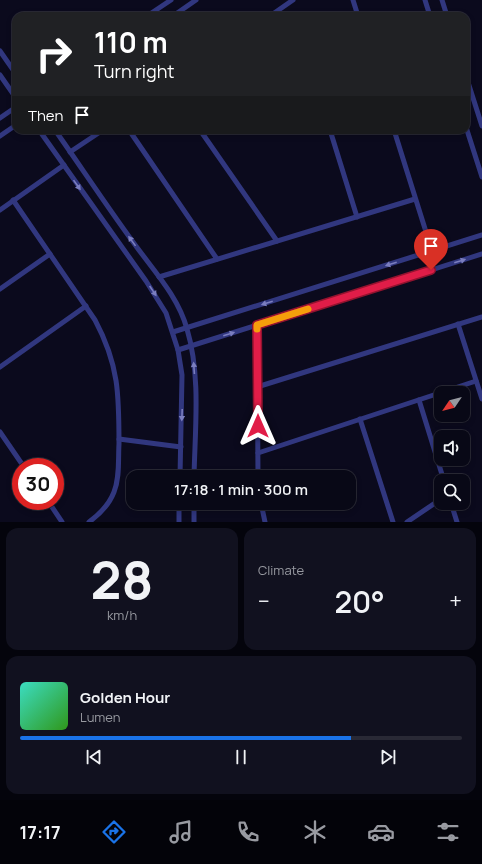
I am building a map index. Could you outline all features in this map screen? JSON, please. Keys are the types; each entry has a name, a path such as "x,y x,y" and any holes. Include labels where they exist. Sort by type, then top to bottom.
{"street":[{"path":"153,12 170,0"},
{"path":"179,12 196,0"},
{"path":"276,12 293,0"},
{"path":"353,0 357,12"},
{"path":"425,0 429,12"},
{"path":"442,0 446,12"},
{"path":"0,51 12,68"},
{"path":"0,75 12,92"},
{"path":"470,88 482,126"},
{"path":"0,118 12,110"},
{"path":"0,136 12,128"},
{"path":"42,134 157,297 173,332 178,350 182,375 180,470"},
{"path":"58,134 180,309 187,328 191,346 195,377 194,470"},
{"path":"70,152 97,134"},
{"path":"132,134 217,259"},
{"path":"202,134 277,241"},
{"path":"331,134 357,217"},
{"path":"395,134 432,251"},
{"path":"468,134 482,177"},
{"path":"0,210 64,165"},
{"path":"159,277 416,199"},
{"path":"13,200 86,306 103,335 114,363 119,393 118,473 114,493 103,510 89,522"},
{"path":"173,332 482,235"},
{"path":"0,289 50,254"},
{"path":"178,350 482,254"},
{"path":"0,367 86,306"},
{"path":"257,387 482,317"},
{"path":"458,324 482,399"},
{"path":"257,325 258,470"},
{"path":"258,453 476,381"},
{"path":"419,400 442,474"},
{"path":"360,419 393,522"},
{"path":"0,432 18,458"},
{"path":"119,439 181,447"},
{"path":"407,522 434,504"},
{"path":"54,510 62,522"},
{"path":"179,510 179,522"},
{"path":"194,510 194,522"},
{"path":"262,510 265,522"},
{"path":"453,510 457,522"}],"slow traffic":[{"path":"257,329 257,325 308,309"}],"route":[{"path":"258,426 257,325 431,270"}]}
